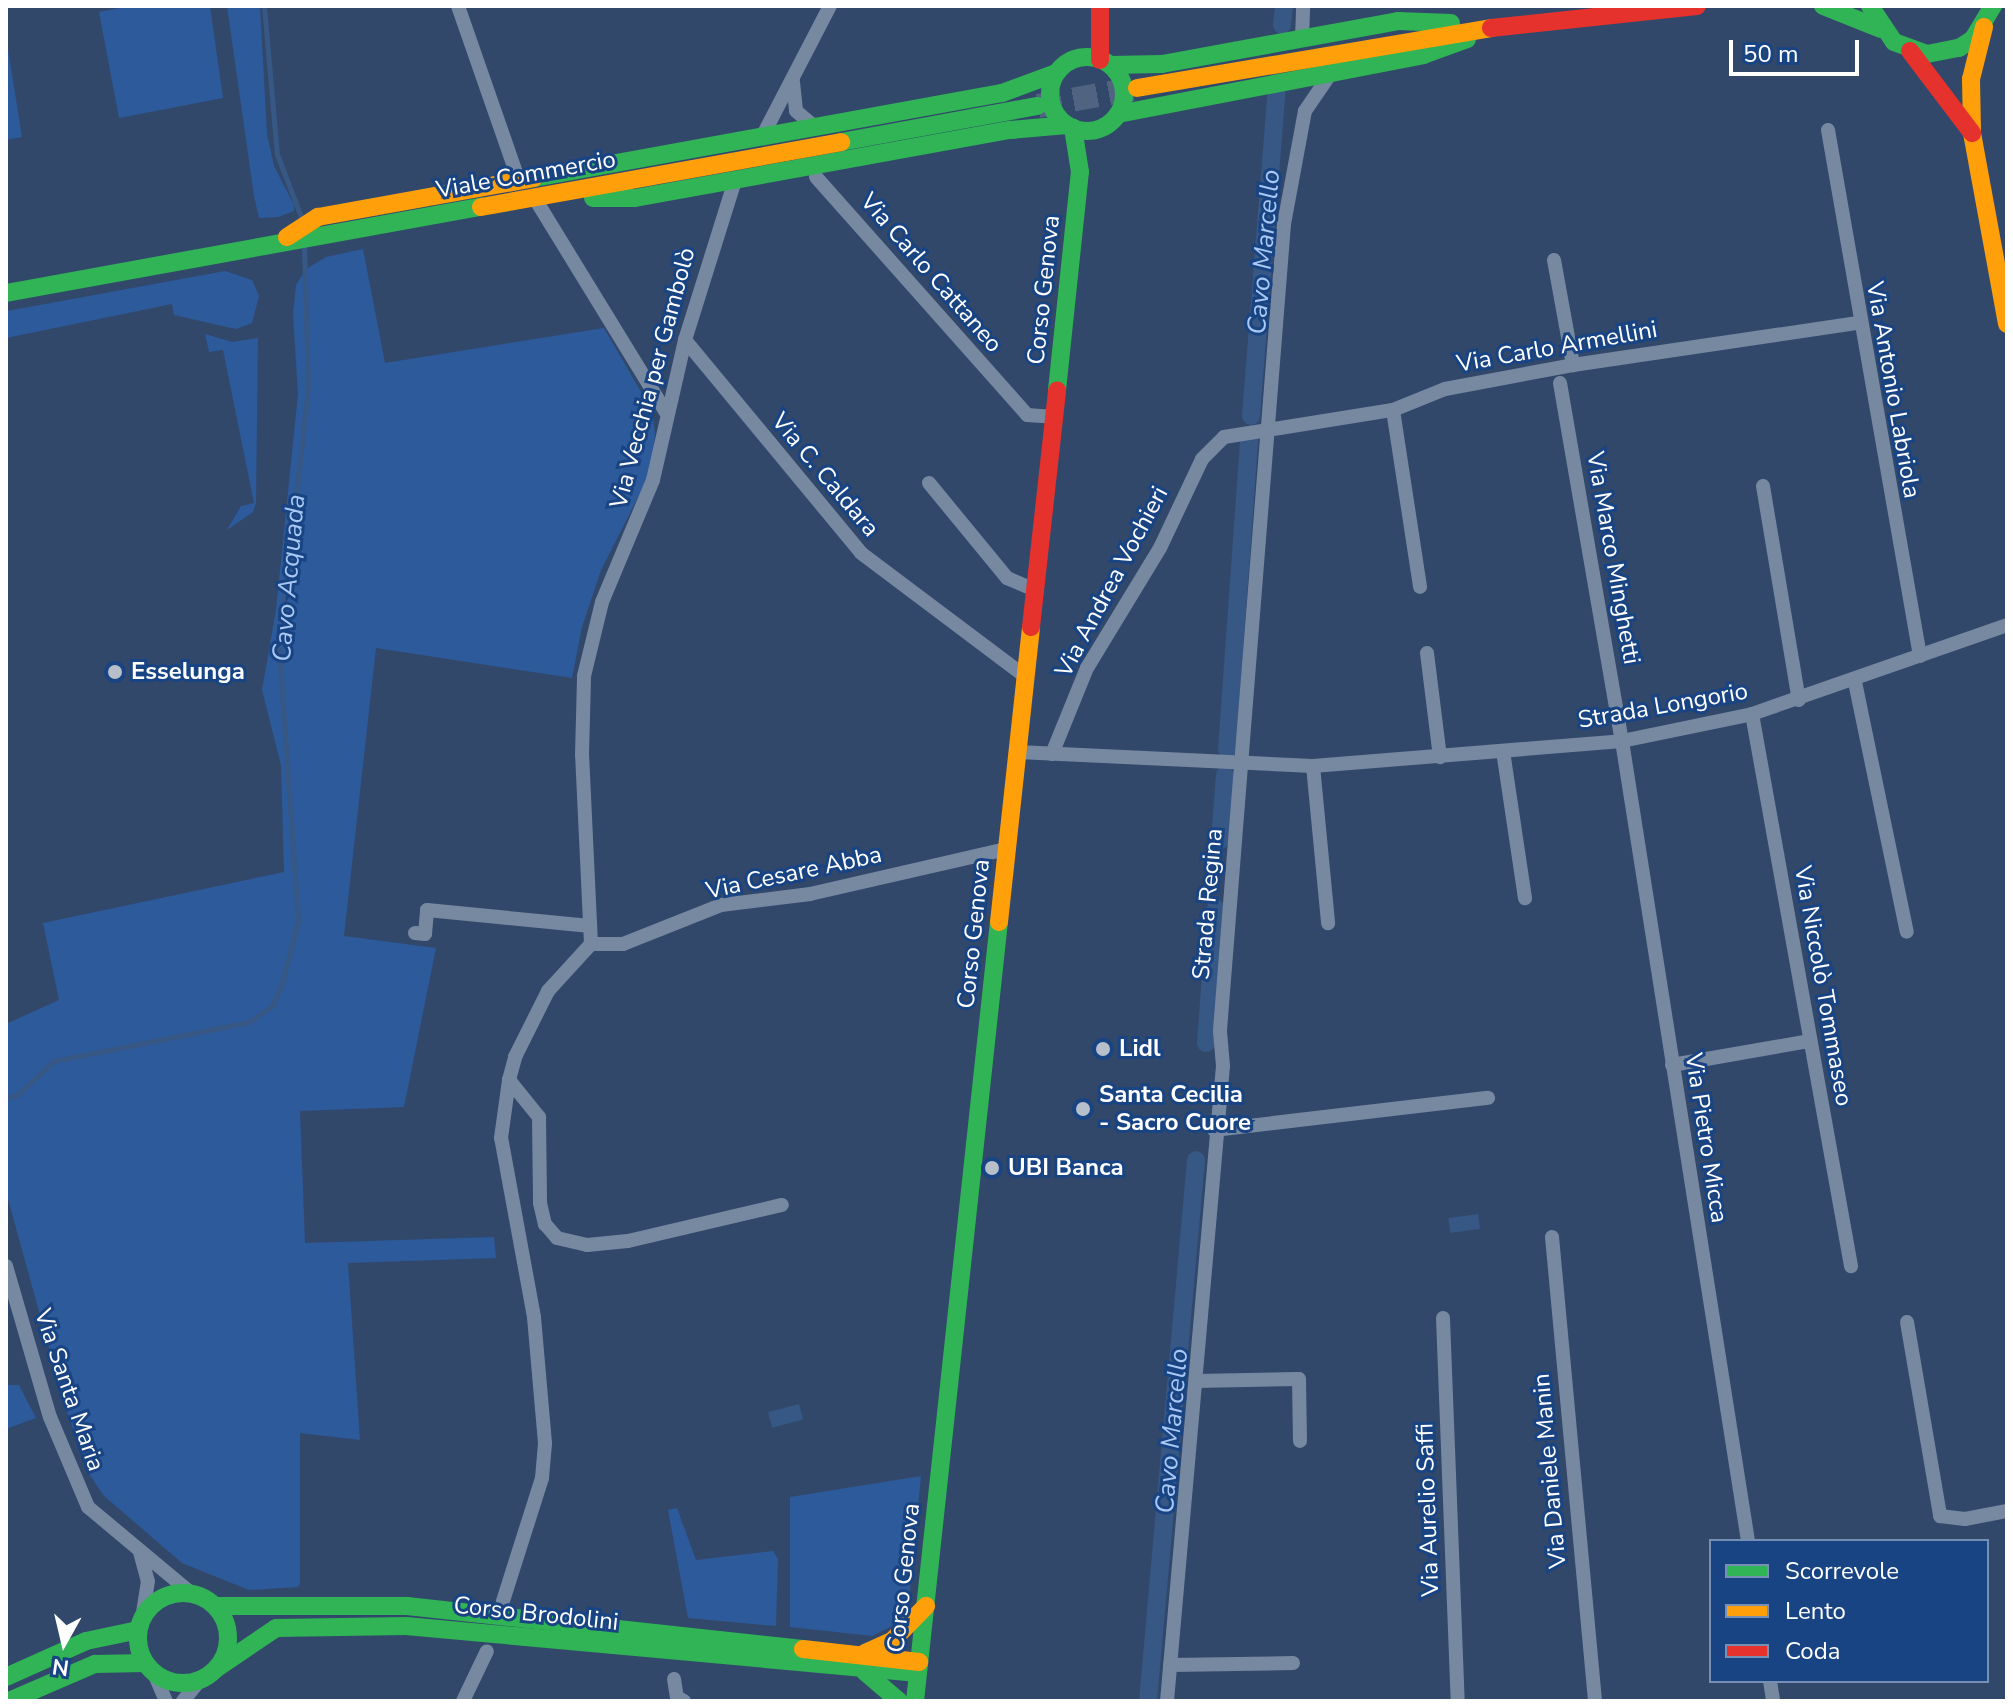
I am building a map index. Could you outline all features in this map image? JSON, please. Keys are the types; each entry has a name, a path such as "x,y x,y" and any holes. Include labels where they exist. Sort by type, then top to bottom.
{"main road":[{"path":"1100,6 1098,61 1123,88 1118,114 1433,53 1493,28"},
{"path":"1137,88 1493,28 1697,6"},
{"path":"1823,6 1881,29 1910,51 1972,133"},
{"path":"1870,6 1881,29"},
{"path":"1910,51 1935,54 1959,48 1989,17 2005,6"},
{"path":"320,227 519,181 1002,93 1098,61 1162,64 1302,39 1399,14 1493,28"},
{"path":"1989,17 1971,79 1972,133 2007,324"},
{"name":"Corso Genova","path":"915,1701 1080,172 1070,126 1050,96 1056,73"},
{"name":"Viale Commercio","path":"12,294 285,241 320,227 534,197 1038,106"},
{"name":"Corso Genova","path":"1080,172 1100,128 1118,114"},
{"path":"534,197 635,198 1011,130 1070,126 1100,128"},
{"path":"6,1677 86,1641 140,1624 163,1597 191,1593"},
{"name":"Corso Brodolini","path":"191,1593 217,1606 407,1606 919,1668"},
{"path":"217,1606 228,1626 228,1649 217,1668"},
{"path":"899,1701 863,1662 892,1641 926,1606"},
{"path":"140,1624 149,1668"},
{"name":"Corso Brodolini","path":"199,1681 265,1631 364,1626 863,1662"},
{"path":"9,1701 95,1664 149,1668 175,1683 199,1681"}],"street":[{"path":"458,6 519,181"},
{"path":"762,137 830,6"},
{"path":"1302,39 1303,6"},
{"name":"Strada Regina","path":"1167,1701 1196,1381 1284,224 1305,111 1333,71"},
{"path":"793,80 796,111 815,127"},
{"path":"1288,80 1300,92 1305,111"},
{"name":"Via Antonio Labriola","path":"1828,130 1858,323 1920,656"},
{"name":"Via Carlo Cattaneo","path":"816,177 1027,415 1054,417"},
{"name":"Via Vecchia per Gambolò","path":"591,944 582,755 584,676 602,602 653,480 666,412 685,340 735,180"},
{"path":"534,197 666,412"},
{"path":"1554,260 1573,365"},
{"name":"Via Carlo Armellini","path":"1268,428 1393,410 1445,389 1573,365 1858,323"},
{"name":"Via C. Caldara","path":"685,340 861,553 1026,677"},
{"name":"Via Marco Minghetti","path":"1560,383 1622,741"},
{"path":"1393,410 1420,587"},
{"name":"Via Andrea Vochieri","path":"1052,754 1087,668 1160,548 1202,459 1230,434 1268,428"},
{"path":"929,483 1007,578 1035,590"},
{"path":"1763,486 1799,700"},
{"name":"Strada Longorio","path":"1018,752 1313,766 1622,741 1752,714 1799,700 2007,625"},
{"path":"1427,653 1440,757"},
{"path":"1855,682 1907,932"},
{"name":"Via Niccolò Tommaseo","path":"1752,714 1851,1266"},
{"name":"Via Pietro Micca","path":"1622,741 1748,1539"},
{"path":"1503,751 1525,898"},
{"path":"1313,766 1328,923"},
{"name":"Via Cesare Abba","path":"591,944 623,944 721,905 810,894 1007,849"},
{"path":"415,933 425,934 427,910 590,926"},
{"path":"503,1601 542,1478 545,1443 534,1317 501,1138 515,1057 548,991 591,944"},
{"path":"1672,1065 1810,1041"},
{"path":"509,1080 539,1117 540,1203 545,1224 557,1238 587,1245 628,1241 782,1205"},
{"path":"1214,1130 1488,1098"},
{"name":"Via Daniele Manin","path":"1552,1237 1595,1701"},
{"name":"Via Santa Maria","path":"6,1266 9,1290 72,1476 88,1507 191,1593"},
{"name":"Via Aurelio Saffi","path":"1443,1318 1458,1701"},
{"path":"1907,1322 1940,1516 1965,1519 2007,1511"},
{"path":"1196,1381 1299,1379 1300,1441"},
{"path":"140,1552 148,1581 140,1624"},
{"path":"463,1701 487,1651"},
{"path":"1170,1665 1293,1663"},
{"path":"149,1668 166,1701"},
{"path":"674,1679 677,1697 684,1701"},
{"path":"183,1701 199,1681"}],"shaded area":[{"path":"130,6 210,6 223,98 119,118 99,12"},
{"path":"227,6 260,6 267,134 274,166 294,205 294,211 278,217 259,218"},
{"path":"6,37 22,137 6,140"},
{"path":"363,249 385,363 604,328 652,411 655,434 652,470 601,570 582,627 572,678 376,648 344,936 436,948 404,1107 300,1111 305,1243 494,1237 496,1258 348,1263 360,1440 300,1433 300,1583 298,1587 249,1590 182,1563 103,1495 90,1475 66,1409 6,1192 6,1024 59,1000 43,923 284,872 281,765 262,690 276,610 298,394 293,314 296,285 306,269 326,257"},
{"path":"225,271 252,280 259,296 252,323 236,329 174,315 172,304 6,338 7,311"},
{"path":"205,334 232,342 258,338 256,503 253,512 227,530 241,506 254,503 223,350 209,352"},
{"path":"1478,1214 1480,1229 1450,1233 1448,1218"},
{"path":"6,1385 19,1385 36,1418 6,1429"},
{"path":"799,1404 803,1419 772,1428 768,1412"},
{"path":"921,1476 908,1610 902,1621 872,1636 790,1627 790,1497"},
{"path":"677,1508 696,1560 773,1551 778,1559 776,1626 688,1618 668,1510"}],"waterway":[{"name":"Cavo Acquada","path":"264,6 277,154 301,217"},
{"name":"Cavo Marcello","path":"1282,25 1284,6"},
{"name":"Cavo Marcello","path":"1251,416 1277,88"},
{"name":"Cavo Acquada","path":"6,1098 17,1095 54,1061 249,1022 273,1005 282,983 298,920 279,647 308,389 304,247"},
{"name":"Cavo Marcello","path":"1227,749 1249,439"},
{"name":"Cavo Marcello","path":"1220,840 1225,775"},
{"path":"1206,1043 1216,908"},
{"name":"Cavo Marcello","path":"1148,1701 1196,1160"}],"tunnel":[{"path":"1038,106 1137,88"}],"traffic: fast":[{"path":"1823,6 1881,29"},
{"path":"1870,6 1894,42 1927,54 1959,48 1973,39 1993,6"},
{"path":"1110,65 1162,64 1398,21 1451,23"},
{"path":"1118,114 1423,55 1467,39"},
{"path":"1087,57 1101,60 1113,68 1121,80 1124,94 1121,108 1113,120 1101,128 1087,131 1073,128 1061,120 1053,108 1050,94 1053,80 1061,68 1073,60 1087,57"},
{"path":"534,178 1002,93 1056,73"},
{"path":"841,142 1038,106"},
{"path":"593,198 635,198 1011,130 1067,125"},
{"path":"1057,390 1080,172 1073,128"},
{"path":"6,293 481,207"},
{"path":"915,1701 999,922"},
{"path":"183,1593 200,1596 215,1606 225,1621 228,1638 225,1655 215,1670 200,1680 183,1683 166,1680 151,1670 141,1655 138,1638 141,1621 151,1606 166,1596 183,1593"},
{"path":"217,1606 407,1606 803,1649"},
{"path":"217,1668 276,1628 406,1626 918,1673"},
{"path":"6,1677 86,1641 138,1630"},
{"path":"9,1701 95,1664 145,1663"},
{"path":"865,1672 899,1701"}],"traffic: slow":[{"path":"1984,27 1971,79 1972,133 2007,324"},
{"path":"1137,88 1491,28"},
{"path":"481,207 841,142"},
{"path":"287,237 318,217 534,178"},
{"path":"999,922 1031,627"},
{"path":"865,1653 892,1641 926,1606"},
{"path":"803,1649 919,1662"}],"traffic: jam":[{"path":"1100,6 1100,60"},
{"path":"1491,28 1697,6"},
{"path":"1910,51 1972,133"},
{"path":"1031,627 1057,390"}],"place":[{"name":"Esselunga","path":"115,672"},
{"name":"Lidl","path":"1103,1049"},
{"name":"Santa Cecilia - Sacro Cuore","path":"1083,1109"},
{"name":"UBI Banca","path":"992,1168"}]}
